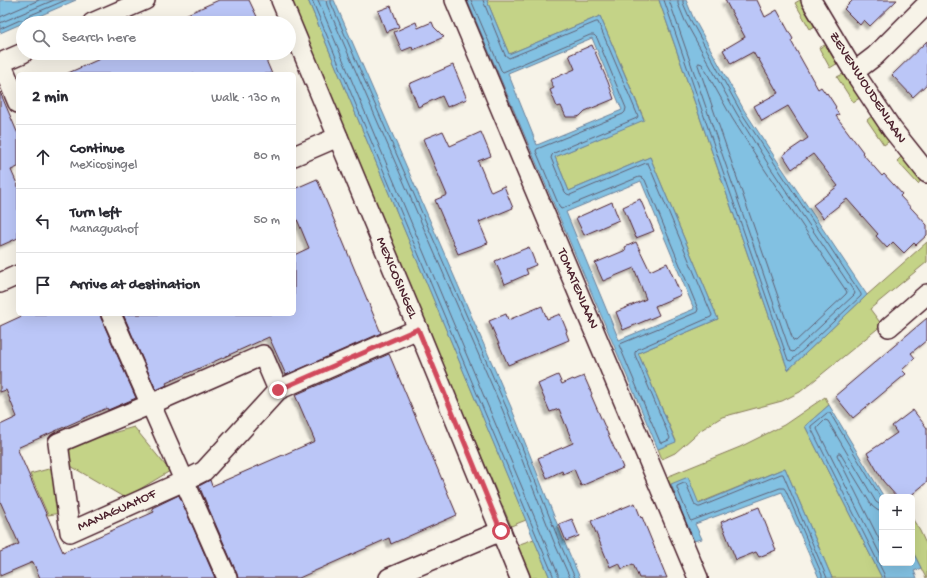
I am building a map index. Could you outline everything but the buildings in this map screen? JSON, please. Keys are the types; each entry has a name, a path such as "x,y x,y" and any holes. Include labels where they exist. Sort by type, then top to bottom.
{"street":[{"path":"108,16 145,0"},
{"name":"MEXICOSINGEL","path":"281,0 288,16"},
{"name":"TOMATENLAAN","path":"456,0 698,578"},
{"name":"ZEVENWOUDENLAAN","path":"812,0 854,72 892,129 927,173"},
{"path":"854,72 875,56 927,4"},
{"name":"MEXICOSINGEL","path":"296,36 520,578"},
{"path":"16,56 0,63 16,98"},
{"path":"296,155 338,137"},
{"path":"0,283 16,276"},
{"path":"889,327 927,294"},
{"path":"112,316 227,578"},
{"name":"MANAGUAHOF","path":"278,390 263,355 58,443 70,532 204,471 278,390 418,329"},
{"path":"389,578 501,531"}],"green space":[{"path":"289,0 308,0 526,520 511,526"},
{"path":"659,0 788,370 867,295 927,242 927,262 870,309 882,325 800,392 782,401 722,417 701,430 675,453 662,459 658,449 676,441 638,353 718,319 650,157 569,191 555,157 644,119 600,16 509,54 487,1"},
{"path":"803,0 817,25 810,29 795,3"},
{"path":"827,44 838,63 830,68 819,48"},
{"path":"845,73 860,98 853,102 837,77"},
{"path":"873,115 891,140 884,145 867,120"},
{"path":"903,155 923,178 918,184 897,161"},
{"path":"825,397 829,405 805,426 882,578 832,578 785,468 697,504 671,484 693,541 689,542 664,478 740,447 784,425"},
{"path":"134,427 170,471 125,498 69,465 70,445"},
{"path":"52,468 61,513 48,515 30,474"},
{"path":"915,523 927,546 926,578 915,556"},
{"path":"534,539 550,578 531,578 517,545"}],"water":[{"path":"0,0 76,0 39,16 16,16 16,26 0,33"},
{"path":"308,0 334,0 511,407 580,578 550,578"},
{"path":"467,0 488,0 487,1 509,54 600,16 644,120 555,157 569,191 650,157 718,319 638,353 676,442 658,449","holes":["592,38 622,110 537,145 508,73","641,181 694,309 619,340 566,212"]},
{"path":"659,0 686,0 693,17 744,110 867,295 788,370"},
{"path":"829,405 882,494 879,494 879,566 915,566 915,556 921,568 914,571 917,578 882,578 805,426"},
{"path":"785,468 832,578 819,578 782,492 695,524 702,539 693,541 671,484 688,477 699,504"}],"route":[{"path":"278,390 418,329 501,531"}]}
